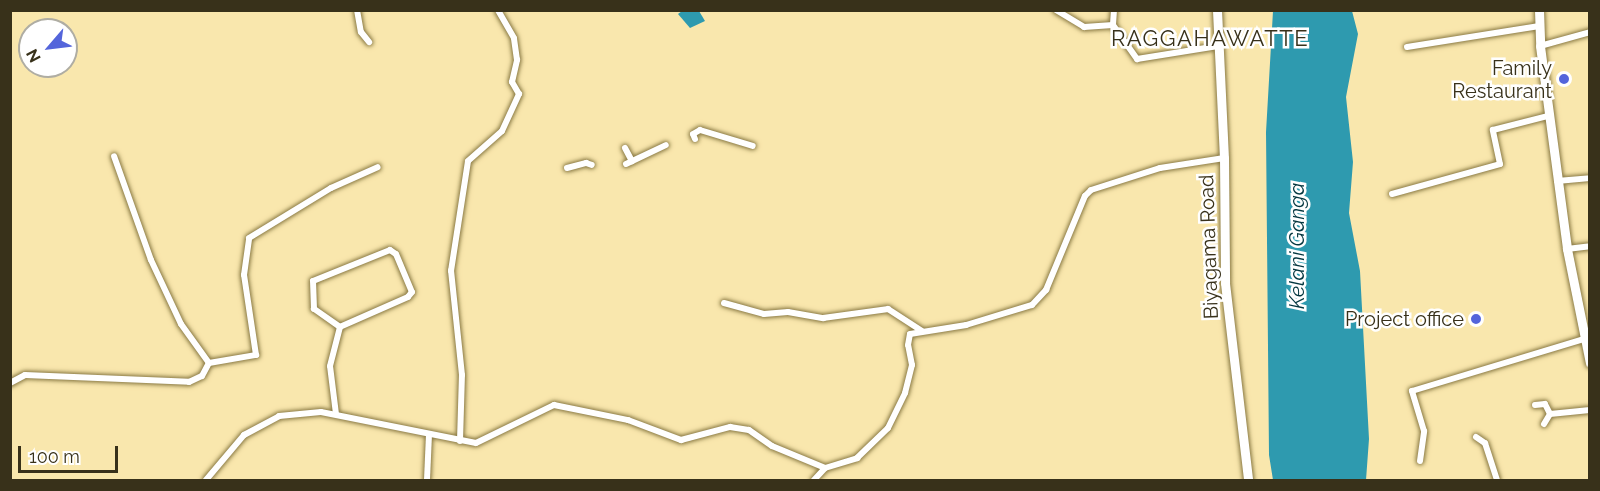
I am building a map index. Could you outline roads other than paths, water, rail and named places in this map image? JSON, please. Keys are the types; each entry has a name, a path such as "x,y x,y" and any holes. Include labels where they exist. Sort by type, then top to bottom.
{"main road":[{"name":"Biyagama Road","path":"1217,10 1224,158 1225,283 1248,480"},
{"path":"1539,10 1540,46 1557,182 1567,249 1590,363"}],"street":[{"path":"357,10 361,32 369,42"},
{"path":"460,441 462,375 451,271 468,161 502,131 519,94 512,82 518,60 514,38 498,10"},
{"path":"1056,10 1084,27 1113,25"},
{"path":"1114,10 1113,25 1137,59 1218,46"},
{"path":"1407,48 1539,26"},
{"path":"1540,46 1590,32"},
{"path":"1392,194 1500,164 1493,130 1548,116"},
{"path":"695,139 693,134 700,130 753,146"},
{"path":"625,148 629,163 666,145"},
{"path":"114,156 151,260 181,324 209,363"},
{"path":"814,480 825,468 857,458 888,428 912,366 908,345 910,334 922,330 966,325 1032,304 1046,290 1085,196 1091,190 1160,168 1224,158"},
{"path":"567,168 586,163 592,165"},
{"path":"209,363 256,356 244,275 249,238 331,188 378,167"},
{"path":"1557,182 1590,178"},
{"path":"1567,249 1590,246"},
{"path":"393,251 411,294 340,327 314,309 311,284 359,261 393,251"},
{"path":"724,303 764,314 788,312 823,318 888,309 922,330"},
{"path":"336,414 336,392 330,371 340,327"},
{"path":"1420,460 1424,431 1412,392 1584,339"},
{"path":"10,383 25,375 189,382 202,376 209,363"},
{"path":"1535,405 1545,404 1550,414"},
{"path":"206,480 244,435 279,417 321,412 476,443 554,405 628,420 681,440 730,428 749,430 772,446 825,468"},
{"path":"1550,414 1590,410"},
{"path":"1544,424 1550,414"},
{"path":"427,480 429,435"},
{"path":"1476,437 1485,443 1497,480"}],"water":[{"path":"682,11 699,11 705,21 690,28 678,14"},
{"name":"Kelani Ganga","path":"1273,11 1352,11 1358,34 1346,97 1353,162 1349,213 1360,271 1369,439 1366,480 1273,480 1269,455 1266,132"}],"place":[{"name":"Family Restaurant","path":"1564,79"},
{"name":"Project office","path":"1476,319"}],"district":[{"name":"RAGGAHAWATTE","path":"1210,39"}]}
